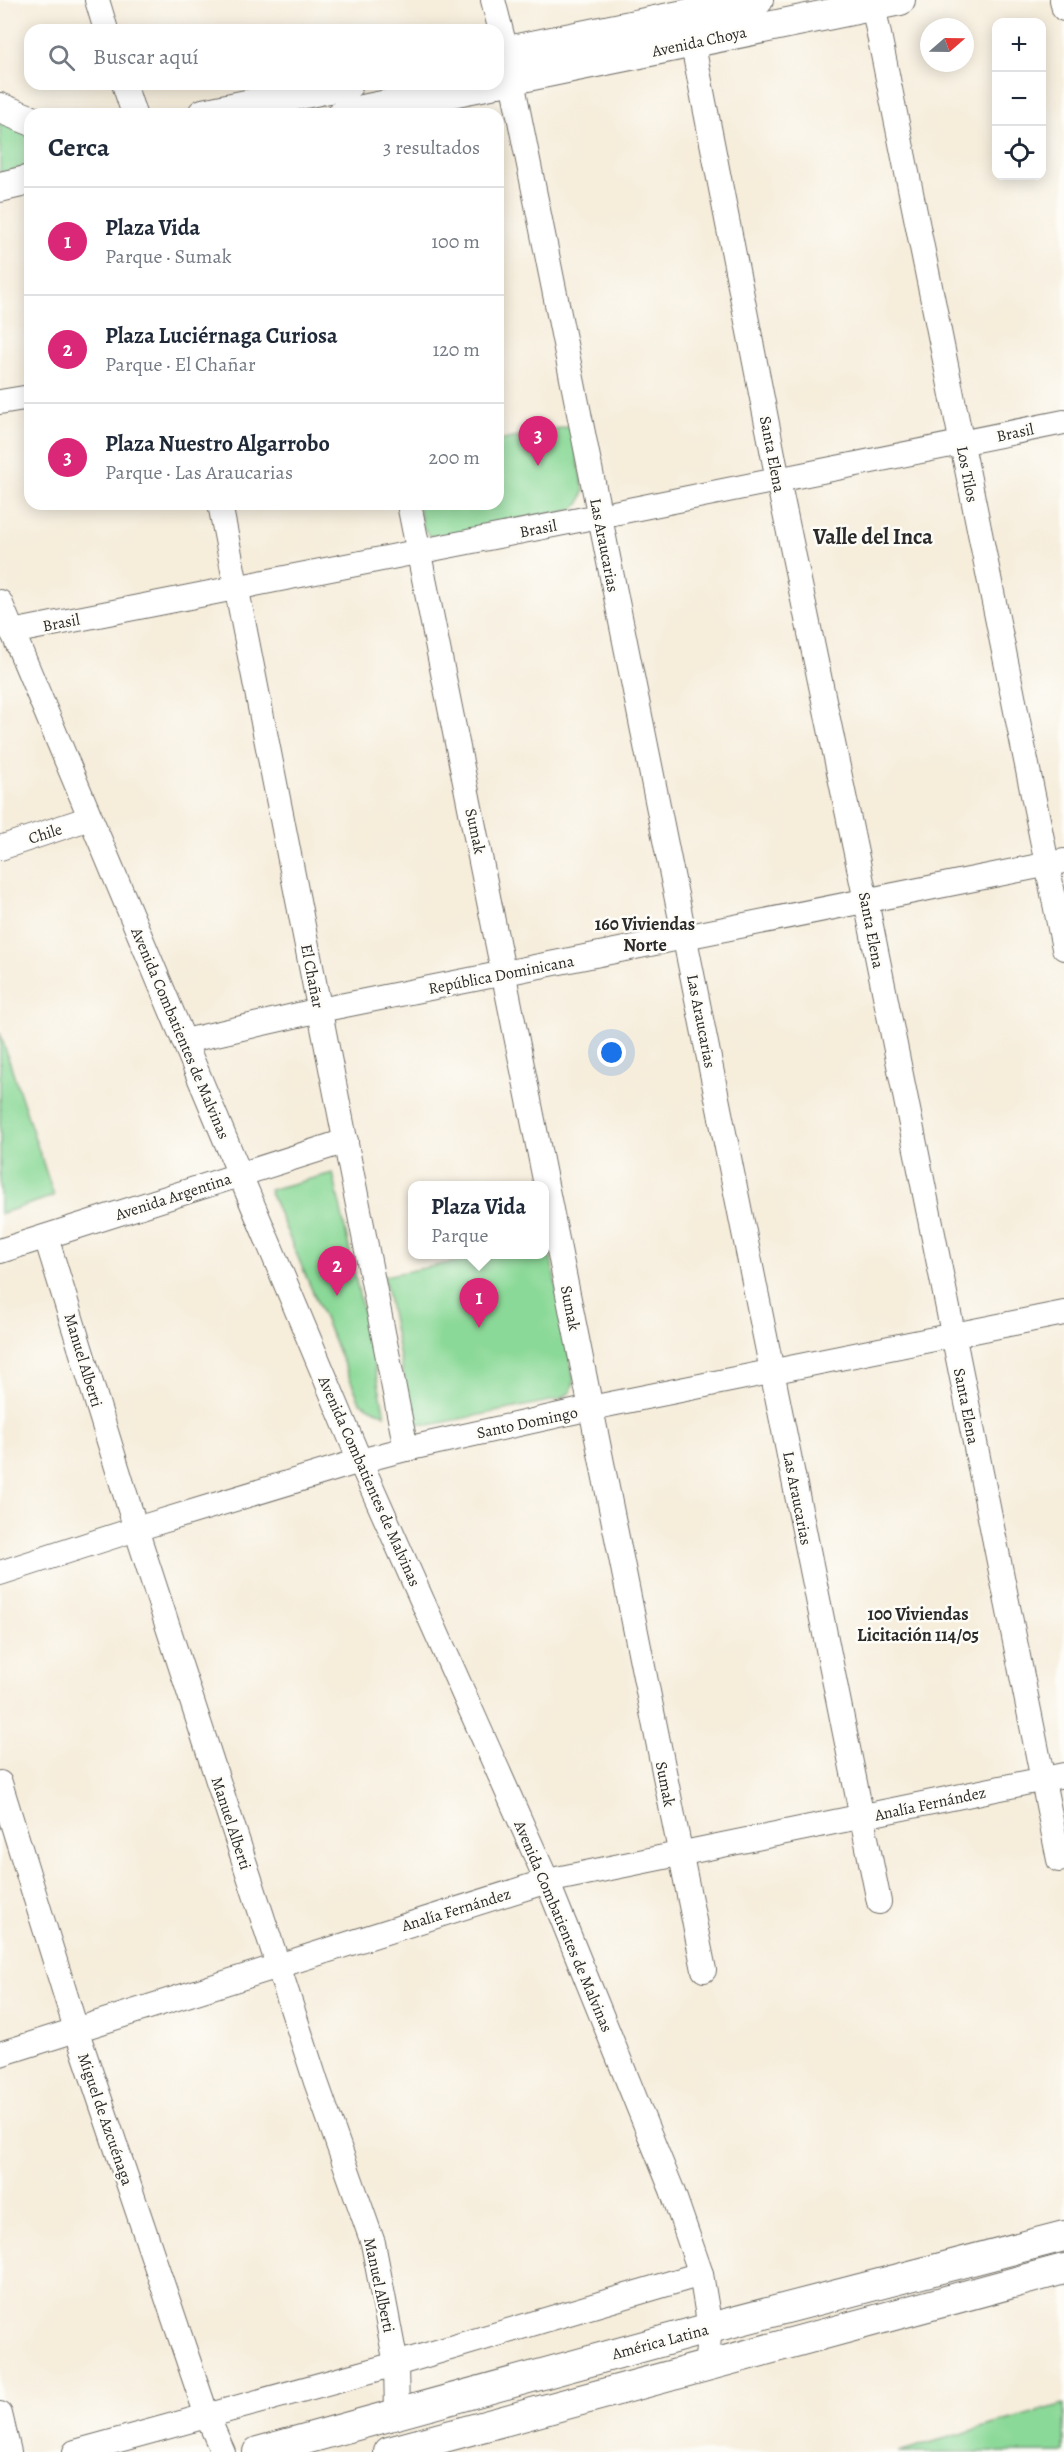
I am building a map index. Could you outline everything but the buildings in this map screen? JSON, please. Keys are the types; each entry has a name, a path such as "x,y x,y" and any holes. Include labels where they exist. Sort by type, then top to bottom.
{"main road":[{"name":"Avenida Choya","path":"504,69 758,0"},
{"name":"Avenida Choya","path":"687,19 882,2"},
{"name":"Avenida Choya","path":"365,108 429,90"},
{"path":"246,108 335,96"},
{"path":"0,108 24,118"},
{"path":"0,187 24,181"},
{"name":"América Latina","path":"258,2452 710,2328 1064,2236"},
{"path":"389,2452 1064,2270"}],"street":[{"path":"97,0 104,24"},
{"name":"Las Araucarias","path":"493,0 496,24"},
{"path":"1062,0 1064,9"},
{"name":"Los Tilos","path":"882,2 962,443 1055,863 1064,948"},
{"name":"Santa Elena","path":"687,19 778,480 953,1336 1053,1778 1059,1860"},
{"name":"Las Araucarias","path":"504,84 599,516 879,1902"},
{"path":"126,90 132,108"},
{"path":"0,402 24,397"},
{"name":"Brasil","path":"12,632 1064,422"},
{"name":"El Chañar","path":"221,510 406,1449"},
{"name":"Sumak","path":"410,510 546,1181"},
{"name":"Avenida Combatientes de Malvinas","path":"0,602 360,1461 547,1881 672,2190 701,2274 710,2328 706,2367"},
{"name":"Chile","path":"0,848 90,818"},
{"name":"República Dominicana","path":"185,1041 320,1010 1055,863"},
{"name":"Avenida Argentina","path":"0,1251 346,1141"},
{"name":"Sumak","path":"549,1196 704,1970"},
{"name":"Manuel Alberti","path":"46,1237 136,1529 278,1965 373,2243 396,2364 397,2413"},
{"name":"Santo Domingo","path":"0,1573 136,1529 406,1449 591,1408 1064,1313"},
{"name":"Analía Fernández","path":"0,2054 547,1881 1053,1778"},
{"name":"Miguel de Azcuénaga","path":"0,1783 76,2029 207,2416 223,2452"},
{"path":"75,2452 396,2364 701,2274"},
{"path":"0,2414 9,2452"}],"green space":[{"path":"0,119 24,129 24,168 0,173"},
{"path":"571,426 584,491 580,503 572,510 442,536 430,536 423,528 419,510 504,510 504,440"},
{"path":"0,1033 54,1196 0,1214"},
{"path":"333,1173 385,1415 360,1402 269,1190"},
{"path":"549,1248 574,1381 571,1392 560,1399 430,1425 418,1423 411,1414 384,1276 469,1259 549,1259"},
{"path":"1064,2404 1064,2452 898,2452"}],"place":[{"name":"Plaza Nuestro Algarrobo","path":"538,466"},
{"name":"Plaza Luciérnaga Curiosa","path":"337,1296"},
{"name":"Plaza Vida","path":"479,1328"}],"district":[{"name":"Valle del Inca","path":"873,536"},
{"name":"160 Viviendas Norte","path":"645,934"},
{"name":"100 Viviendas Licitación 114/05","path":"918,1624"}]}
